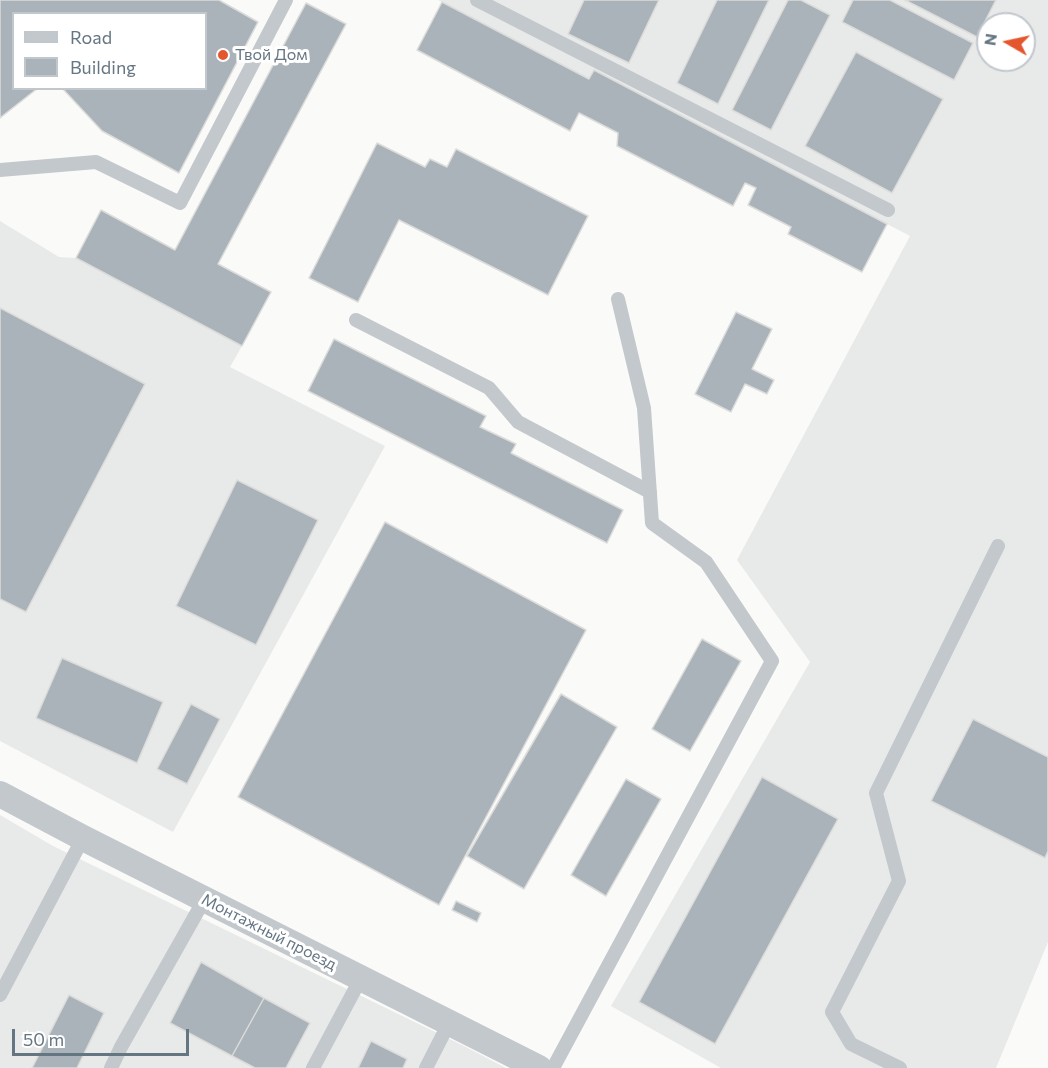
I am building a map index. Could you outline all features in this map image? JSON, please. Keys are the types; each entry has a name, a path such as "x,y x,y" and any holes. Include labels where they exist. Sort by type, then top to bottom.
{"street":[{"name":"Монтажный проезд","path":"0,794 204,900 538,1068"}],"lane":[{"path":"0,170 96,162 180,203 286,0"},
{"path":"477,0 888,210"},
{"path":"553,1068 772,661 706,562 652,523 644,408 618,299"},
{"path":"356,320 489,388 518,422 650,492"},
{"path":"900,1068 851,1044 832,1012 899,881 876,794 998,546"},
{"path":"0,995 83,838"},
{"path":"111,1068 204,900"},
{"path":"313,1068 361,978"},
{"path":"426,1068 449,1023"}],"shaded area":[{"path":"438,0 1048,0 1048,942 996,1068 721,1068 611,1006 810,662 737,560 910,236 594,70 589,79"},
{"path":"0,221 59,257 76,258 242,346 230,367 385,446 173,832 0,741"},
{"path":"0,815 53,846 506,1068 0,1068"}],"building":[{"name":"Твой Дом","path":"0,0 219,0 258,22 179,173 102,131 64,90 207,90 207,12 12,12 12,90 35,90 0,118"},
{"path":"584,0 659,0 629,63 568,34"},
{"path":"717,0 769,0 718,104 677,83"},
{"path":"788,0 801,0 830,15 771,130 732,110"},
{"path":"853,0 890,0 973,43 954,80 842,22"},
{"path":"905,0 996,0 990,12 976,12 976,36"},
{"path":"442,2 589,79 594,70 887,224 862,272 788,234 791,227 748,205 756,188 745,183 733,206 617,146 618,133 579,113 570,131 417,50"},
{"path":"306,3 346,24 218,264 271,292 242,346 76,258 101,210 175,250"},
{"path":"856,52 943,99 892,193 805,146"},
{"path":"377,143 425,167 430,159 447,167 456,149 588,216 548,295 399,220 358,302 309,278"},
{"path":"0,308 145,384 26,612 0,599"},
{"path":"736,312 772,329 752,369 774,380 767,394 745,384 731,412 695,394"},
{"path":"334,339 486,416 480,427 516,444 511,453 623,510 607,543 308,391"},
{"path":"237,480 318,520 256,645 176,606"},
{"path":"385,522 586,630 439,905 238,797"},
{"path":"702,639 741,661 690,751 652,729"},
{"path":"62,658 163,702 137,763 36,718"},
{"path":"561,694 617,727 524,889 467,856"},
{"path":"191,704 220,719 187,784 157,769"},
{"path":"973,719 1048,757 1048,851 1045,858 931,801"},
{"path":"762,777 838,819 715,1044 639,1002"},
{"path":"626,779 661,799 606,896 571,875"},
{"path":"456,901 481,913 477,922 452,910"},
{"path":"201,962 264,998 232,1056 170,1023"},
{"path":"69,995 104,1013 77,1068 32,1068"},
{"path":"264,998 310,1023 286,1068 255,1068 232,1056"},
{"path":"371,1041 407,1059 403,1068 358,1068"}],"place":[{"name":"Твой Дом","path":"223,55"}]}
